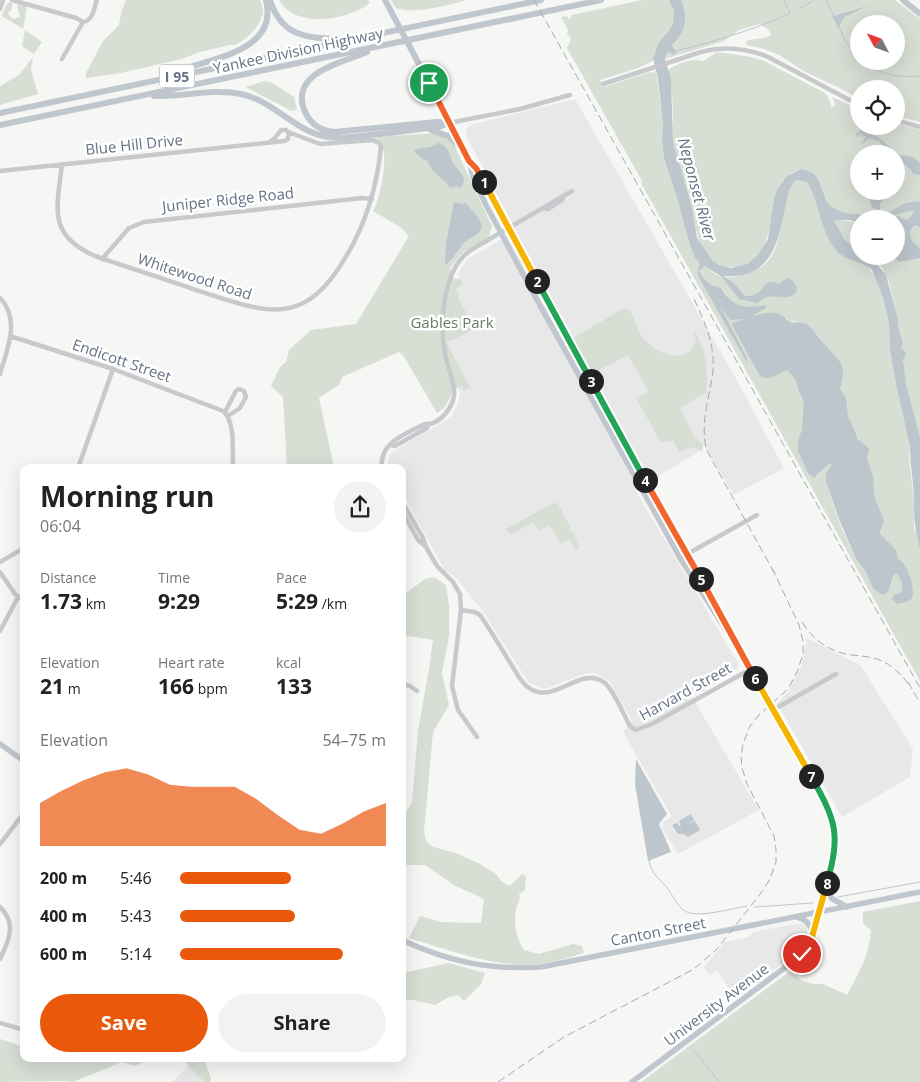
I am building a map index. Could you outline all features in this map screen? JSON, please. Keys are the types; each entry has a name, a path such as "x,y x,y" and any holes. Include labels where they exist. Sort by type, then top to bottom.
{"highway":[{"path":"268,0 277,18 293,32 312,38 354,39"},
{"path":"158,80 178,70 231,54 252,43 261,33 266,22 268,0"},
{"path":"385,0 419,64"},
{"name":"Yankee Division Highway","path":"0,113 541,0"},
{"name":"Yankee Division Highway","path":"1,125 601,0"},
{"path":"903,0 920,14"},
{"path":"380,46 322,69 310,78 303,91 302,100 306,113 312,122 324,130 334,132 437,122 449,123"},
{"path":"145,95 167,96 218,92 240,94 271,106 312,133 330,138 439,127 449,123"},
{"path":"422,129 446,135 464,151"}],"main road":[{"name":"University Avenue","path":"419,64 469,161 477,185 501,233 680,558 733,640"},
{"name":"University Avenue","path":"469,161 480,174 508,229 733,640 826,803 832,817 834,851 812,937 804,951 795,960 632,1082"},
{"path":"0,744 20,758"},
{"path":"827,882 831,898 847,906"},
{"name":"Canton Street","path":"406,942 461,962 497,966 532,967 554,965 920,892"},
{"path":"795,917 808,922 812,937"}],"street":[{"path":"0,9 3,0"},
{"path":"12,0 76,18 83,22"},
{"path":"62,59 83,22 90,19 97,0"},
{"path":"603,84 714,49 730,48 748,51 773,59 850,100"},
{"path":"449,123 520,109 570,95"},
{"path":"905,123 920,127"},
{"path":"285,130 288,132 287,140 270,142 280,131 285,130"},
{"name":"Whitewood Road","path":"62,164 57,207 58,223 63,232 78,248 102,259 246,306 273,310 287,308 309,300 326,286 357,238 372,199 381,147 378,142 372,140 320,144 288,132"},
{"name":"Blue Hill Drive","path":"0,171 270,142"},
{"path":"382,464 383,454 393,441 424,424 428,424 448,411 454,398 454,390 445,356 442,329 444,310 453,270 464,255 572,191"},
{"name":"Juniper Ridge Road","path":"102,259 129,228 144,222 362,198 372,199"},
{"path":"0,298 6,305 11,318 10,336 0,374"},
{"name":"Endicott Street","path":"10,336 113,368 216,407 226,414"},
{"path":"79,464 113,368"},
{"path":"226,414 240,408 246,397 244,391 239,389 236,391 226,414 232,429 233,464"},
{"path":"406,508 437,566 457,588 461,610 452,686 458,710 477,737"},
{"path":"680,558 757,515"},
{"path":"406,518 418,540 426,547"},
{"path":"0,562 20,550"},
{"path":"0,572 18,597 0,631"},
{"name":"Harvard Street","path":"461,610 475,612 480,616 528,688 545,693 586,678 597,679 608,686 634,730 642,729 652,724 750,669"},
{"path":"773,710 836,674"},
{"path":"406,686 417,691"},
{"path":"0,844 20,818"},
{"path":"0,907 7,914 10,922 10,931 8,942 0,959"},
{"path":"0,1022 20,1029"}],"shaded area":[{"path":"669,0 681,0 685,12 685,24 677,40 672,45 677,52 673,55 668,51 665,59 671,79 673,142 692,208 697,238 712,260 719,265 731,268 747,264 757,256 768,239 777,189 786,177 801,169 808,171 817,178 830,206 844,213 850,213 850,220 834,220 844,239 850,244 850,259 840,254 833,247 824,229 812,191 807,182 796,180 791,186 787,197 779,235 769,258 751,272 739,276 723,276 735,284 745,296 756,294 768,283 779,284 787,278 791,279 797,290 791,296 766,297 757,303 739,299 721,276 704,266 700,271 705,280 721,288 734,303 751,307 767,306 752,316 776,313 791,322 802,322 807,325 841,364 843,373 840,389 846,398 848,416 858,439 869,449 867,459 873,476 874,496 884,522 879,533 896,550 898,559 905,565 913,589 912,598 908,601 898,604 892,600 894,595 901,593 903,588 897,574 893,576 887,593 885,595 880,594 873,588 865,570 857,560 838,517 826,481 826,473 832,464 829,464 814,478 808,473 798,452 804,402 796,380 787,370 767,378 760,376 732,325 734,322 744,319 730,320 720,306 746,356 748,364 698,276 700,264 694,256 688,239 664,158 663,125 658,79 653,58 659,42 673,23 674,11"},
{"path":"867,6 845,17 838,28 832,16"},
{"path":"575,99 735,377 784,468 734,495 703,444 699,441 703,449 635,490 738,663 738,667 732,674 692,697 759,810 678,854 662,828 663,822 672,817 623,732 632,721 610,682 595,673 587,673 545,689 529,683 482,610 457,579 444,569 406,499 406,464 388,464 391,453 451,417 457,406 460,393 450,360 447,338 460,269 469,258 516,231 466,135 467,128 470,125"},
{"path":"862,135 878,137 887,145 882,145 879,141 870,138 860,145 866,137"},
{"path":"438,143 445,146 464,178 460,188 456,186 450,188 433,171 427,161 414,151 415,149 430,147"},
{"path":"905,156 913,157 920,163 920,175 914,174 906,165"},
{"path":"870,200 884,200 880,203 880,210 872,208"},
{"path":"920,201 920,228 917,225 912,227 910,237 920,248 920,258 905,261 905,220 909,219 915,210 905,212 905,210 893,210 906,203"},
{"path":"454,202 466,203 479,218 481,227 480,231 465,242 445,265 446,244"},
{"path":"864,265 878,265 886,275 903,341 901,347 906,354 903,360 906,384 920,438 920,549 915,526 910,447 890,350 889,324 884,301 872,270"},
{"path":"807,638 861,666 913,749 910,777 842,817 777,703 788,692 801,667"},
{"path":"636,759 667,814 659,824 671,852 648,861 635,784"},
{"path":"691,814 694,820 688,824 695,821 700,830 688,837 684,834 678,834 672,825 677,823 681,828 679,821"},
{"path":"801,923 807,928 807,935 797,952 736,999 717,971 710,975 704,967 725,942 749,937 753,932"},
{"path":"188,1066 205,1081 205,1082 172,1082"}],"green space":[{"path":"126,0 260,0 263,12 253,32 235,45 200,52 182,59 121,73 86,78 86,73 103,41 119,25"},
{"path":"279,0 368,0 370,3 348,14 322,19 297,15 287,9"},
{"path":"391,0 467,0 422,10 404,10 396,8"},
{"path":"642,0 669,0 674,9 672,24 655,52 653,61 638,68 600,80 604,87 656,71 663,125 664,158 688,239 694,256 701,264 698,276 712,300 728,297 721,288 710,284 704,279 701,269 704,266 717,275 730,277 751,272 764,265 772,255 777,242 785,199 789,188 796,180 806,181 814,192 826,231 838,251 850,257 850,265 865,265 874,275 884,301 889,323 890,350 910,447 914,528 920,549 920,681 567,48 571,39 561,17 566,16 570,19 572,15","holes":["785,317 807,324 816,332 822,342 764,342","809,404 855,433 860,441 859,562 834,508 826,473 832,464 829,464 816,477 811,476 799,455","892,577 891,586 887,594 878,593"]},
{"path":"681,0 895,0 920,19 920,122 905,118 905,80 850,80 850,94 807,73 779,55 747,45 748,40 771,35 769,30 760,24 739,30 724,41 665,59 668,51 677,50 672,45 683,30 685,12","holes":["864,7 849,14 840,23 832,16"]},
{"path":"9,2 12,3 12,9 8,13 13,19 20,17 17,4 27,6 23,29 2,16"},
{"path":"25,30 42,42 34,54 22,46"},
{"path":"717,52 762,60 825,93 832,108 835,104 832,97 850,105 850,135 905,135 905,126 920,130 920,439 905,383 903,362 905,355 900,345 903,341 900,335 897,315 889,282 879,265 905,265 905,210 880,210 850,210 850,213 844,213 828,204 819,181 808,170 801,169 786,177 776,191 770,228 765,244 756,257 750,262 735,267 722,266 713,261 702,247 697,234 672,139 672,101 668,70 681,63 703,61"},
{"path":"33,57 31,70 38,94 0,105 0,86 19,75"},
{"path":"264,81 271,82 294,97 297,110 291,111 246,87"},
{"name":"Gables Park","path":"438,133 444,136 454,145 492,226 489,237 463,252 450,268 454,279 460,279 463,284 456,289 459,294 458,298 471,321 473,329 453,340 447,341 470,387 464,391 462,386 458,387 444,408 437,413 403,355 399,352 342,377 340,384 319,398 333,464 287,464 283,397 271,386 280,367 286,362 289,350 311,330 356,324 409,236 400,227 373,211 381,187 384,169 384,152 379,140 374,137"},
{"path":"834,220 850,221 850,244 844,239"},
{"path":"624,308 630,310 639,332 645,340 662,352 683,355 689,352 696,342 694,334 696,333 706,362 706,393 680,408 695,438 703,444 702,451 693,447 679,452 673,440 669,442 660,441 636,398 649,392 628,355 590,375 572,339"},
{"path":"553,503 558,504 570,526 569,530 575,536 579,548 576,550 570,540 560,543 550,525 539,531 534,522 510,535 506,529"},
{"path":"434,577 446,585 449,606 449,636 442,673 449,705 433,732 424,831 426,841 431,846 458,854 480,864 510,886 522,874 526,876 525,890 519,894 520,898 515,918 517,934 524,950 539,954 573,944 582,946 584,953 550,962 515,964 479,959 409,938 420,916 441,922 481,923 484,899 454,885 425,865 406,865 406,812 412,802 418,731 433,640 406,636 406,593 425,579"},
{"path":"920,901 920,1082 641,1082 789,972 803,981 823,984 847,995 863,964 870,939 871,930 863,923 863,912"},
{"path":"449,963 485,973 481,984 464,1001 458,995 449,997 435,1005 406,1000 406,972"},
{"path":"0,1039 20,1046 20,1062 122,1062 73,1082 0,1082"},
{"path":"122,1062 144,1062 135,1066"},
{"path":"186,1062 205,1062 211,1079 210,1082 205,1082 188,1066"}],"waterway":[{"path":"784,0 790,13"},
{"path":"826,0 834,17"},
{"path":"800,8 813,1"},
{"path":"677,50 736,34 791,12"},
{"path":"839,27 850,47"},
{"path":"876,70 890,74 920,76"},
{"path":"649,860 654,873 685,911 698,914 747,906"},
{"path":"838,897 920,882"},
{"path":"755,907 813,903"},
{"path":"694,1050 719,1082"}],"railway":[{"path":"534,0 920,688"},
{"path":"694,299 708,334 713,361 704,430 707,451 775,574"},
{"path":"498,1082 564,1037 694,969 717,949 769,881 776,862 774,836 747,784 742,768 741,756 743,744 750,726 759,715 788,689 797,672 803,654 803,641 799,625 773,570"},
{"path":"802,622 817,640 830,648 844,654 871,658 887,663 911,687"},
{"path":"908,682 920,703"}],"route":[{"path":"429,83 469,161 480,174 572,347 733,640 830,810 835,837 834,859 812,937 802,954"}],"water label":[{"name":"Neponset River","path":"697,189"}]}
